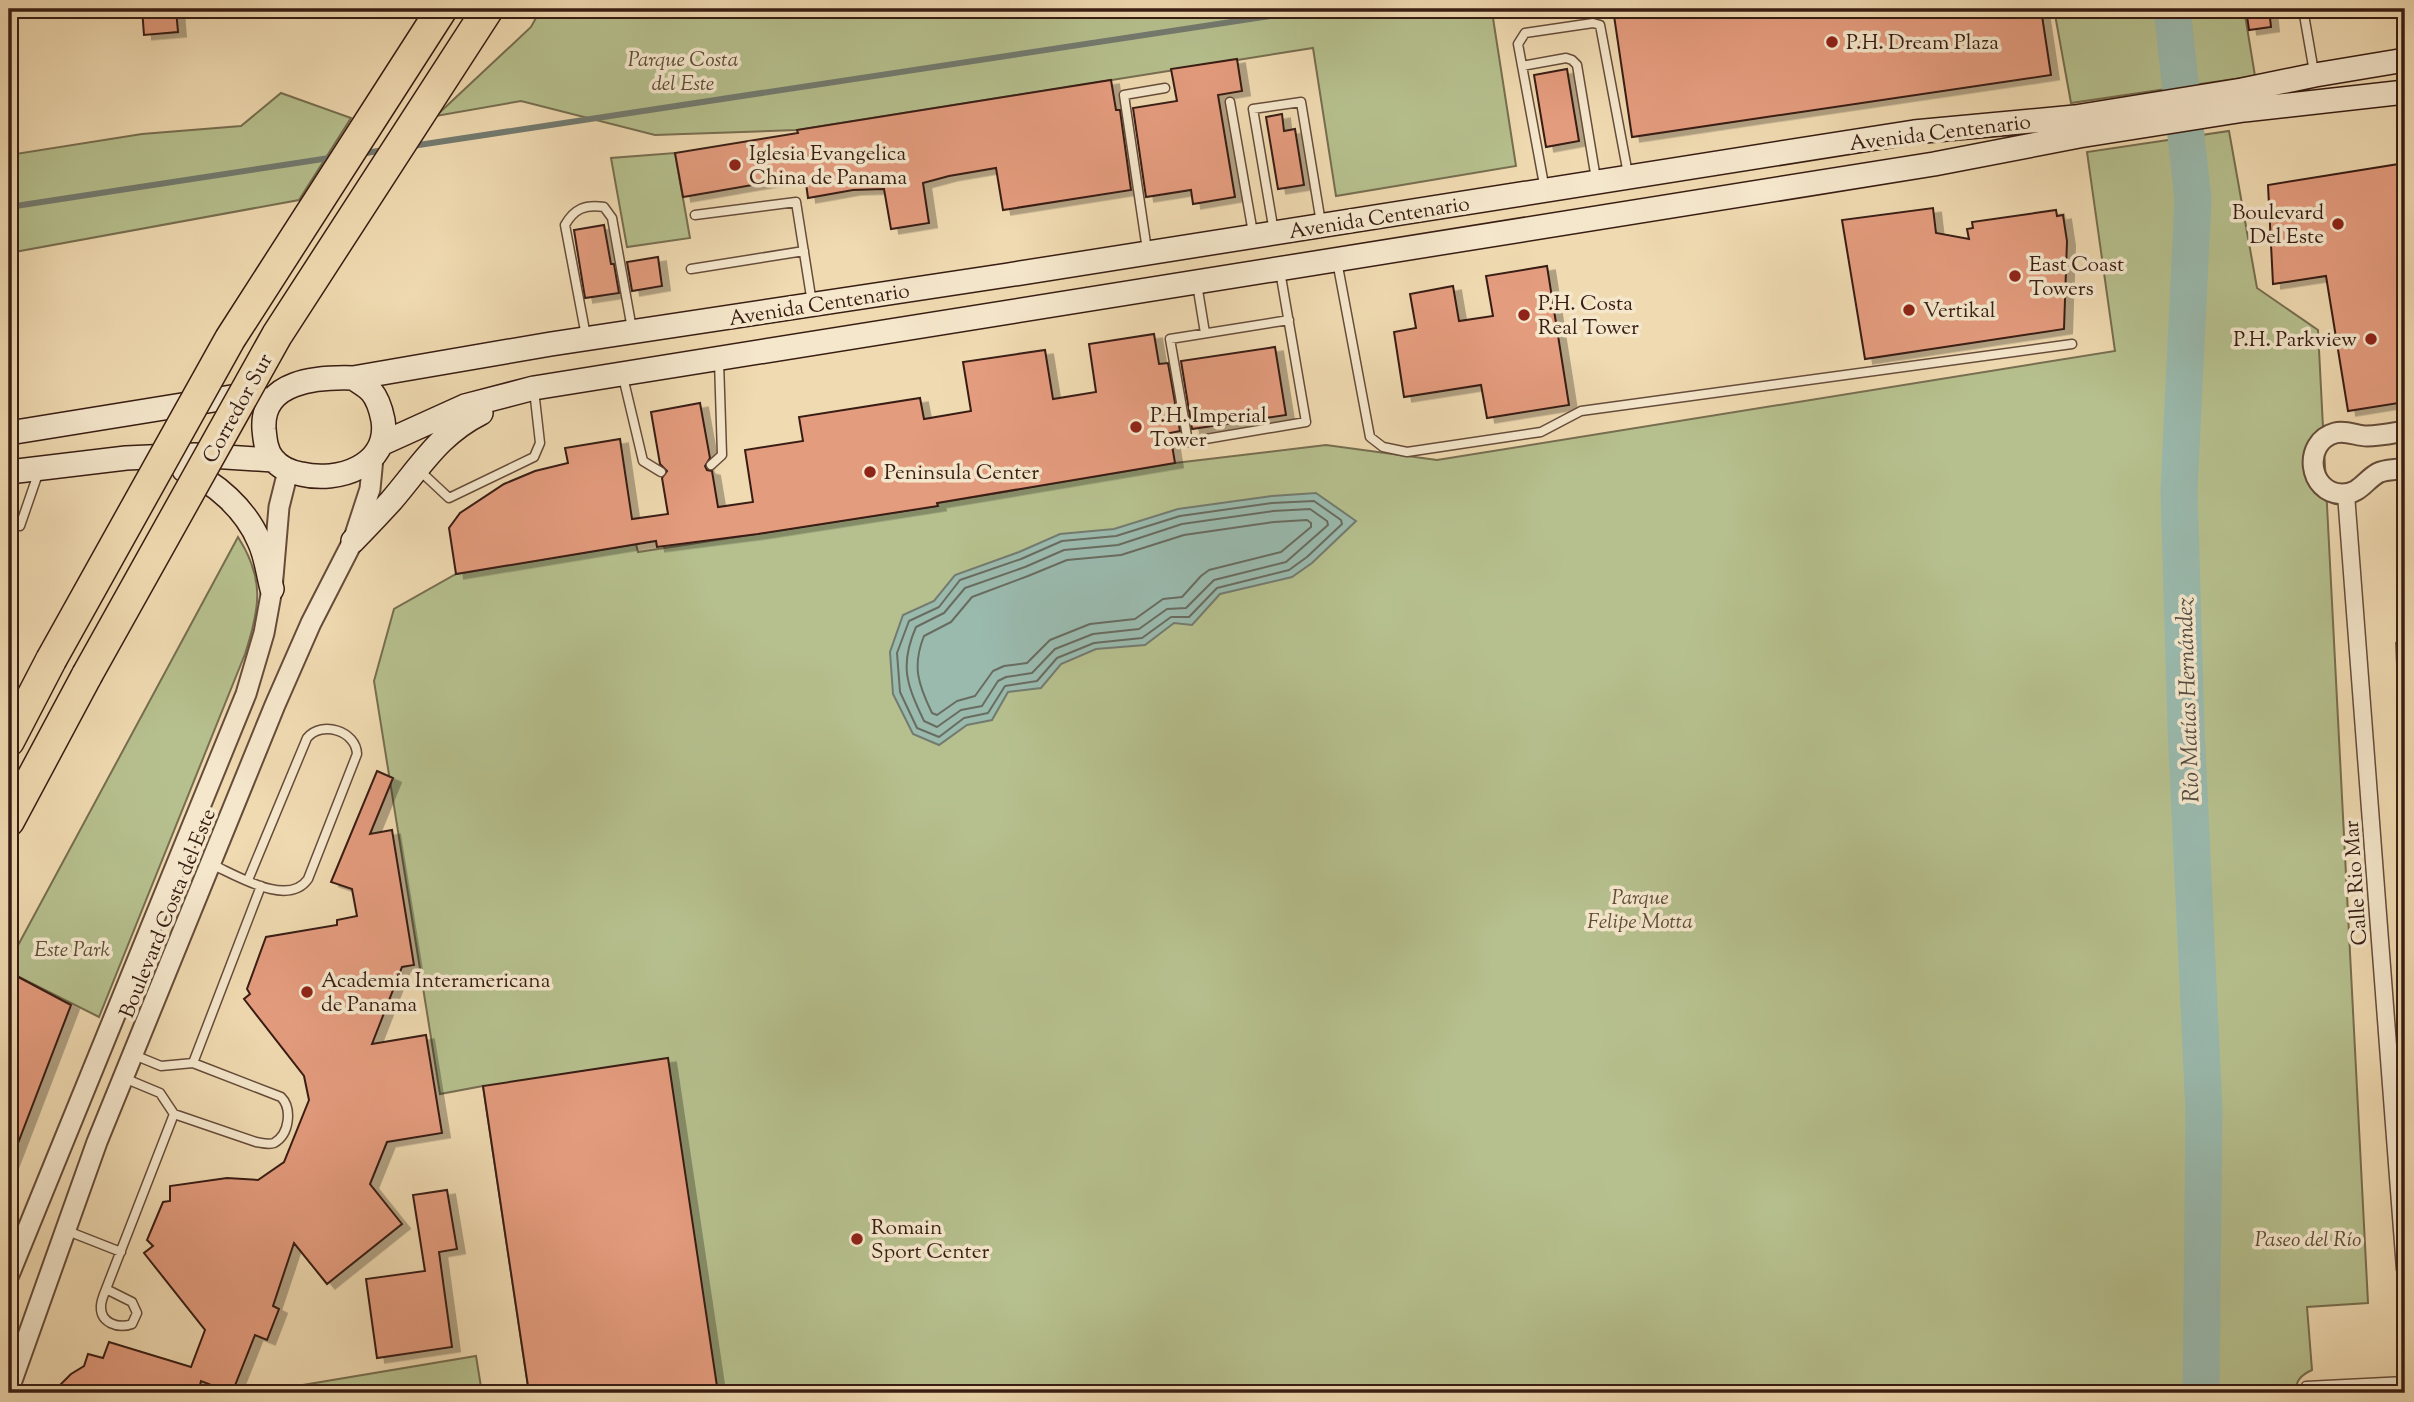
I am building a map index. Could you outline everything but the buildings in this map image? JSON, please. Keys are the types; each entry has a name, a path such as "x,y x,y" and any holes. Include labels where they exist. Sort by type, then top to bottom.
{"highway":[{"name":"Corredor Sur","path":"9,741 51,660 230,339 442,9"},
{"name":"Corredor Sur","path":"9,821 87,675 277,335 488,9"}],"main road":[{"name":"Avenida Centenario","path":"2243,100 2315,75 2405,60"},
{"name":"Avenida Centenario","path":"377,451 465,406 525,389 1934,164 2077,127 2243,100 2405,92"},
{"name":"Avenida Centenario","path":"353,378 586,338 1148,253 1914,132 2077,127"},
{"path":"1327,225 1338,261"},
{"path":"817,304 827,341"},
{"path":"665,327 671,366"},
{"path":"9,433 283,389 317,379 353,378 370,390 381,409 384,429 377,451 360,468 339,475 312,477 281,466 195,456 126,458 9,472"},
{"path":"281,466 265,442 263,422 270,403 283,389"},
{"path":"353,541 392,500 442,438 466,421 525,389"},
{"path":"126,458 159,461 191,472 219,489 242,513 259,541 272,589"}],"street":[{"path":"2405,431 2368,436 2335,433 2326,438 2314,453 2314,474 2326,489 2346,494 2356,492 2379,472 2405,468"},
{"name":"Boulevard Costa del Este","path":"9,1389 13,1362 97,1142 275,705 311,623 353,541 370,489 377,451"},
{"name":"Boulevard Costa del Este","path":"9,1275 246,694 264,633 272,589 281,466"},
{"name":"Calle Rio Mar","path":"2346,494 2405,1269"},
{"path":"246,694 275,705"},
{"path":"123,994 154,1006"}],"lane":[{"path":"2303,9 2315,75"},
{"path":"1545,191 1518,44 1525,33 1593,23 1600,25 1629,177"},
{"path":"1522,66 1566,58 1577,65 1597,182"},
{"path":"1148,253 1124,95 1165,88"},
{"path":"1230,102 1264,235"},
{"path":"1264,235 1253,109 1301,102 1327,225"},
{"path":"695,215 796,202 817,304"},
{"path":"586,338 565,225 573,212 590,205 604,207 612,218 632,332"},
{"path":"691,269 804,251"},
{"path":"1338,261 1370,437 1383,447 1407,452 1541,432 1581,411 2072,344"},
{"path":"1280,270 1289,320 1306,422 1188,442 1170,339 1289,320"},
{"path":"1196,283 1205,333"},
{"path":"711,465 722,455 719,359"},
{"path":"622,374 643,461 661,472"},
{"path":"416,468 449,498 534,457 540,443 525,389"},
{"path":"20,526 40,468"},
{"path":"211,864 261,886 284,891 298,890 308,879 357,754 355,744 347,734 323,729 311,733 307,738 248,880"},
{"path":"193,1063 261,886"},
{"path":"124,1077 160,1093 174,1114 256,1142 270,1144 282,1134 289,1118 287,1103 281,1097 193,1063 161,1066 134,1055"},
{"path":"106,1289 132,1302 137,1313 132,1324 120,1326 104,1319 100,1308 106,1289 174,1114"},
{"path":"65,1230 121,1252"},
{"path":"2306,1393 2306,1385 2405,1381"}],"green space":[{"name":"Parque Costa del Este","path":"541,9 1563,9 1493,18 1516,166 1336,196 1313,48 797,130 655,135 521,101 436,116 531,27"},
{"path":"2054,9 2244,9 2255,76 2071,103"},
{"path":"281,93 351,118 299,200 9,253 9,155 142,134 241,126"},
{"name":"Parque Felipe Motta","path":"2229,131 2257,288 2318,330 2368,1303 2307,1307 2312,1370 2300,1379 2296,1393 529,1393 483,1086 440,1094 374,681 394,609 456,574 636,544 638,552 937,506 937,503 1175,463 1326,445 1437,460 2115,351 2087,152"},
{"path":"675,153 690,238 627,247 611,158"},
{"name":"Este Park","path":"238,537 247,552 256,580 256,608 250,637 99,1017 9,972 9,962"},
{"path":"2405,642 2405,798 2403,799 2396,643"},
{"path":"476,1356 482,1393 255,1393"}],"water":[{"path":"1316,493 1356,521 1312,563 1292,577 1220,594 1192,625 1174,623 1145,645 1096,649 1061,664 1041,688 1008,692 992,720 967,725 939,745 913,734 893,694 890,652 903,615 934,601 955,575 1060,534 1114,529 1178,509"}],"waterway":[{"path":"412,146 1316,9"},
{"name":"Río Matías Hernández","path":"2172,9 2193,199 2179,491 2186,727 2204,1112 2201,1393"},
{"path":"360,154 384,150"},
{"path":"9,207 336,157"}],"place":[{"name":"P.H. Dream Plaza","path":"1832,42"},
{"name":"Iglesia Evangelica China de Panama","path":"735,165"},
{"name":"Boulevard Del Este","path":"2338,224"},
{"name":"East Coast Towers","path":"2015,276"},
{"name":"Vertikal","path":"1909,310"},
{"name":"P.H. Costa Real Tower","path":"1524,315"},
{"name":"P.H. Parkview","path":"2371,339"},
{"name":"P.H. Imperial Tower","path":"1136,427"},
{"name":"Peninsula Center","path":"870,472"},
{"name":"Academia Interamericana de Panama","path":"307,992"},
{"name":"Romain Sport Center","path":"857,1239"}],"park label":[{"name":"Paseo del Río","path":"2308,1239"}]}
